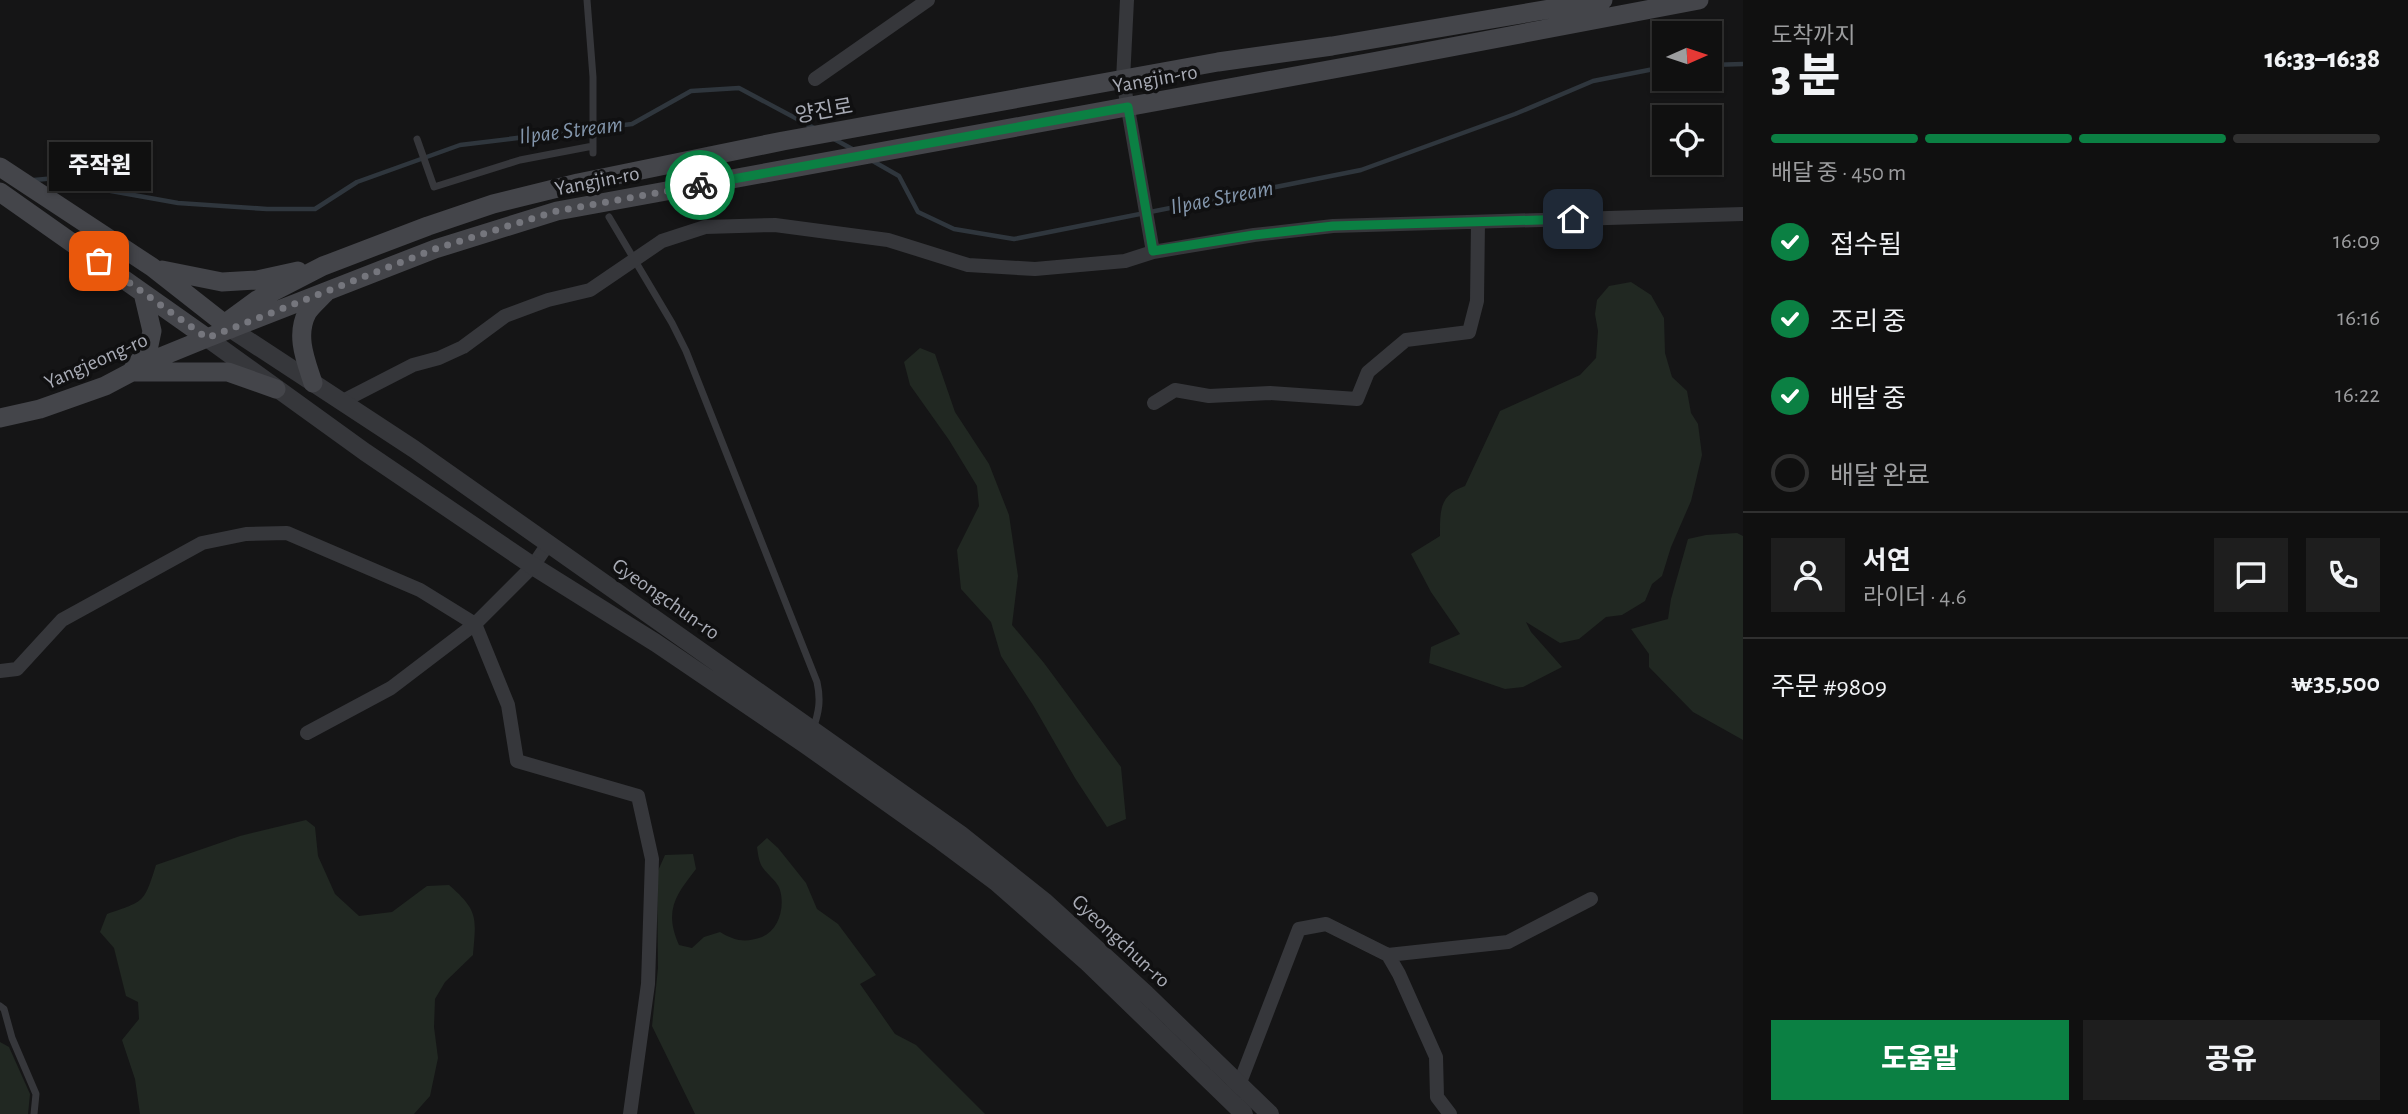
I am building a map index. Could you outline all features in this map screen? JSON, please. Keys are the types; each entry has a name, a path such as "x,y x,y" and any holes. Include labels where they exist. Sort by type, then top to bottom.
{"main road":[{"name":"Yangjin-ro","path":"872,126 1218,62 1332,46 1603,0"},
{"name":"Yangjin-ro","path":"207,338 228,326 435,249 557,211 1699,0"},
{"name":"양진로","path":"783,141 872,126"},
{"name":"Yangjin-ro","path":"228,326 257,300 323,266 493,204 578,183 783,141"},
{"name":"Gyeongchun-ro","path":"0,167 152,267 228,326"},
{"name":"Gyeongchun-ro","path":"0,192 207,338"},
{"path":"152,267 222,282 257,280 323,266"},
{"path":"313,383 304,356 301,331 308,312 328,290"},
{"path":"131,372 148,350 152,331 143,293"},
{"name":"Yangjeong-ro","path":"0,418 40,410 104,386 207,338"},
{"path":"131,372 228,372 276,389"}],"street":[{"path":"815,79 928,0"},
{"path":"1127,0 1123,80 1153,247"},
{"path":"341,402 413,365 439,358 463,347 505,316 548,300 590,290 662,241 705,227 775,225 888,240 968,265 1035,269 1125,261 1153,247 1333,226 1743,215"},
{"path":"1154,403 1175,390 1209,396 1270,393 1357,399 1368,372 1405,340 1469,332 1477,301 1478,222"},
{"name":"Gyeongchun-ro","path":"228,326 414,449 960,834 1044,901 1146,994 1269,1114"},
{"name":"Gyeongchun-ro","path":"207,338 276,389 533,566 656,643 806,745 996,882 1088,963 1244,1114"},
{"path":"0,671 17,669 62,620 202,543 246,534 287,533 420,590 475,624 508,705 517,761 638,796 652,859 648,984 630,1114"},
{"path":"307,733 391,688 475,624 533,566 548,544"},
{"path":"1239,1085 1299,929 1326,924 1388,955 1508,942 1591,899"},
{"path":"1388,955 1436,1057 1437,1097 1450,1114"}],"lane":[{"path":"417,139 434,187 520,160 593,149 593,77 587,0"},
{"path":"608,217 686,351 812,664 820,698 820,711 812,730"},
{"path":"0,1006 4,1009 12,1038 36,1094 34,1114"}],"shaded area":[{"path":"1631,282 1651,295 1664,318 1665,353 1672,377 1687,391 1691,413 1698,424 1702,455 1691,501 1662,576 1652,584 1645,601 1622,615 1606,617 1579,639 1560,643 1526,622 1531,632 1562,667 1523,687 1505,689 1429,663 1431,647 1460,634 1431,592 1411,554 1440,536 1443,505 1450,494 1465,486 1500,411 1580,375 1596,358 1597,300 1609,286"},
{"path":"920,348 935,354 955,412 989,464 1009,515 1018,576 1012,625 1044,663 1121,767 1126,819 1107,827 1001,656 991,622 961,589 957,550 979,506 977,486 910,385 904,362"},
{"path":"1737,533 1743,536 1743,740 1693,712 1649,667 1649,654 1631,629 1668,619 1688,539"},
{"path":"306,820 315,827 318,856 335,894 359,916 392,912 427,886 449,885 471,909 475,923 473,955 445,982 435,999 434,1027 438,1058 430,1096 414,1114 140,1114 135,1079 122,1040 139,1019 138,1002 126,996 114,948 100,932 107,914 141,899 149,887 156,865 240,836"},
{"path":"767,838 806,883 817,909 838,924 876,975 860,984 895,1034 916,1045 985,1114 695,1114 652,1026 658,968 657,873 665,855 693,854 696,869 677,896 672,913 672,923 679,945 692,948 704,937 720,932 740,940 762,937 773,929 782,904 779,887 763,868 759,858 757,847"},
{"path":"0,1042 9,1047 30,1094 28,1114 0,1114"}],"waterway":[{"name":"Ilpae Stream","path":"1722,65 1743,64"},
{"name":"Ilpae Stream","path":"871,160 899,176 918,212 954,229 1014,239 1361,170 1515,114 1593,81 1652,69"},
{"name":"Ilpae Stream","path":"34,180 56,178 178,203 267,209 315,209 357,182 460,145 632,124 691,91 739,88 814,128"},
{"name":"Ilpae Stream","path":"834,139 854,150"}],"way so far":[{"path":"99,261 207,338 435,249 508,226 557,211 700,185"}],"place":[{"name":"주작원","path":"99,261"}],"route":[{"path":"700,185 1128,107 1153,251 1333,226 1573,219"}]}
